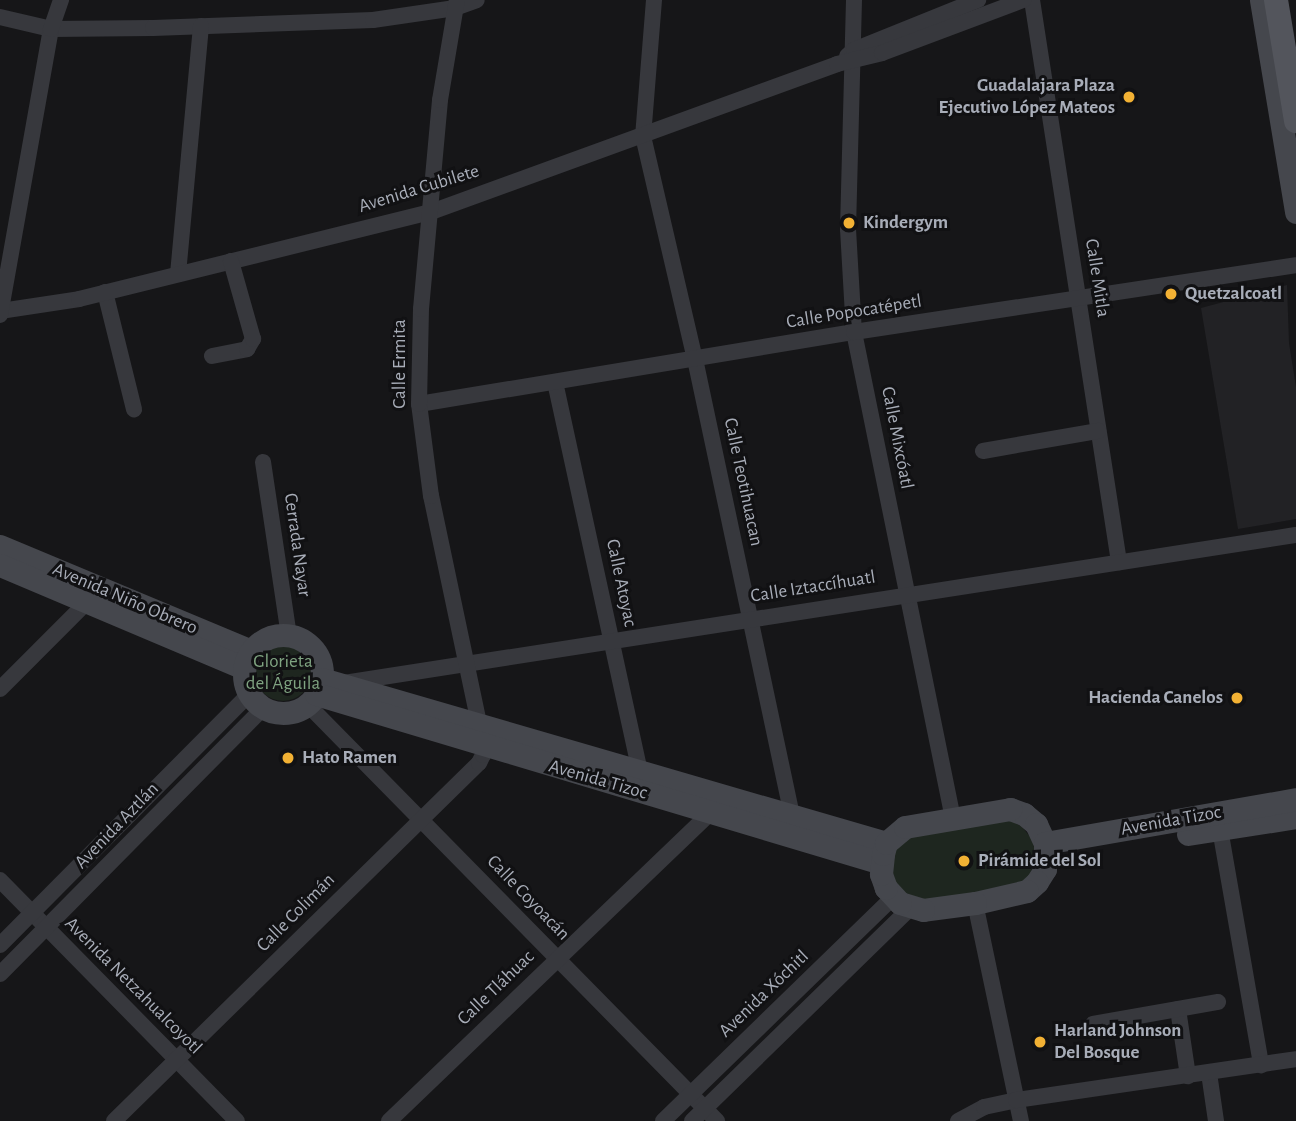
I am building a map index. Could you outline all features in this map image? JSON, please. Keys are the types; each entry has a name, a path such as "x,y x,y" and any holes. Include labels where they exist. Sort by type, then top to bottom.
{"main road":[{"path":"1261,0 1296,212"},
{"path":"1276,0 1296,121"},
{"name":"Avenida Niño Obrero","path":"0,545 93,596"},
{"name":"Avenida Niño Obrero","path":"0,565 93,596 248,660"},
{"path":"289,635 311,647 320,662 321,690 281,713 256,701 248,660 272,636 289,635"},
{"name":"Avenida Tizoc","path":"321,690 484,747 644,794 792,816 884,853"},
{"name":"Avenida Tizoc","path":"321,690 479,724 639,771 797,838 884,853"},
{"name":"Avenida Tizoc","path":"1046,850 1220,829 1246,816 1296,799"},
{"path":"1010,809 1024,814 1036,824 1046,850 1037,882 1027,891 975,903 923,910 902,903 886,888 884,853 905,827 1010,809"},
{"name":"Avenida Tizoc","path":"1046,850 1246,816 1296,817"}],"street":[{"path":"0,312 51,29 61,0"},
{"path":"0,17 51,29 373,20 477,0"},
{"name":"Calle Teotihuacan","path":"654,0 643,136 695,359 797,838"},
{"name":"Calle Mixcóatl","path":"854,0 848,59 848,229 854,332 953,817"},
{"name":"Avenida Cubilete","path":"848,59 978,0"},
{"name":"Avenida Cubilete","path":"0,312 106,292 431,212 848,59 1023,0"},
{"name":"Calle Mitla","path":"1032,0 1119,562"},
{"name":"Calle Ermita","path":"456,4 440,100 421,309 419,404 431,496 479,724"},
{"path":"178,274 201,26"},
{"path":"212,356 247,349 253,340 231,261"},
{"name":"Calle Popocatépetl","path":"419,404 854,332 1296,265"},
{"path":"106,292 134,409"},
{"name":"Calle Atoyac","path":"555,382 644,794"},
{"path":"984,451 1098,431"},
{"name":"Cerrada Nayar","path":"264,462 289,635"},
{"name":"Calle Iztaccíhuatl","path":"321,690 466,663 1296,535"},
{"path":"0,690 93,596"},
{"name":"Calle Coyoacán","path":"321,690 422,819 717,1121"},
{"name":"Avenida Aztlán","path":"0,945 256,701"},
{"name":"Avenida Aztlán","path":"0,974 256,701"},
{"path":"479,724 484,747"},
{"name":"Calle Colimán","path":"114,1121 479,763 484,747"},
{"name":"Calle Tláhuac","path":"389,1121 711,803"},
{"path":"1220,829 1261,1065"},
{"name":"Avenida Netzahualcoyotl","path":"0,880 237,1121"},
{"name":"Avenida Xóchitl","path":"663,1121 902,903"},
{"name":"Avenida Xóchitl","path":"692,1121 902,903"},
{"path":"975,903 1021,1121"},
{"path":"1093,1024 1217,1002"},
{"path":"1178,1009 1188,1076"},
{"path":"958,1121 984,1107 1016,1100 1296,1059"},
{"path":"1209,1073 1216,1121"}],"shaded area":[{"path":"1287,285 1289,343 1296,387 1296,519 1238,529 1201,308"}],"green space":[{"name":"Glorieta del Águila","path":"277,645 289,645 299,649 307,657 311,673 307,689 299,697 289,701 277,701 267,697 259,689 255,679 255,667 259,657 267,649"},
{"path":"1008,818 1022,827 1032,839 1036,855 1029,878 1016,887 919,903 896,886 888,872 889,857 900,838"}],"place":[{"name":"Guadalajara Plaza Ejecutivo López Mateos","path":"1129,97"},
{"name":"Kindergym","path":"849,223"},
{"name":"Quetzalcoatl","path":"1171,294"},
{"name":"Hacienda Canelos","path":"1237,698"},
{"name":"Hato Ramen","path":"288,758"},
{"name":"Pirámide del Sol","path":"964,861"},
{"name":"Harland Johnson Del Bosque","path":"1040,1042"}]}
